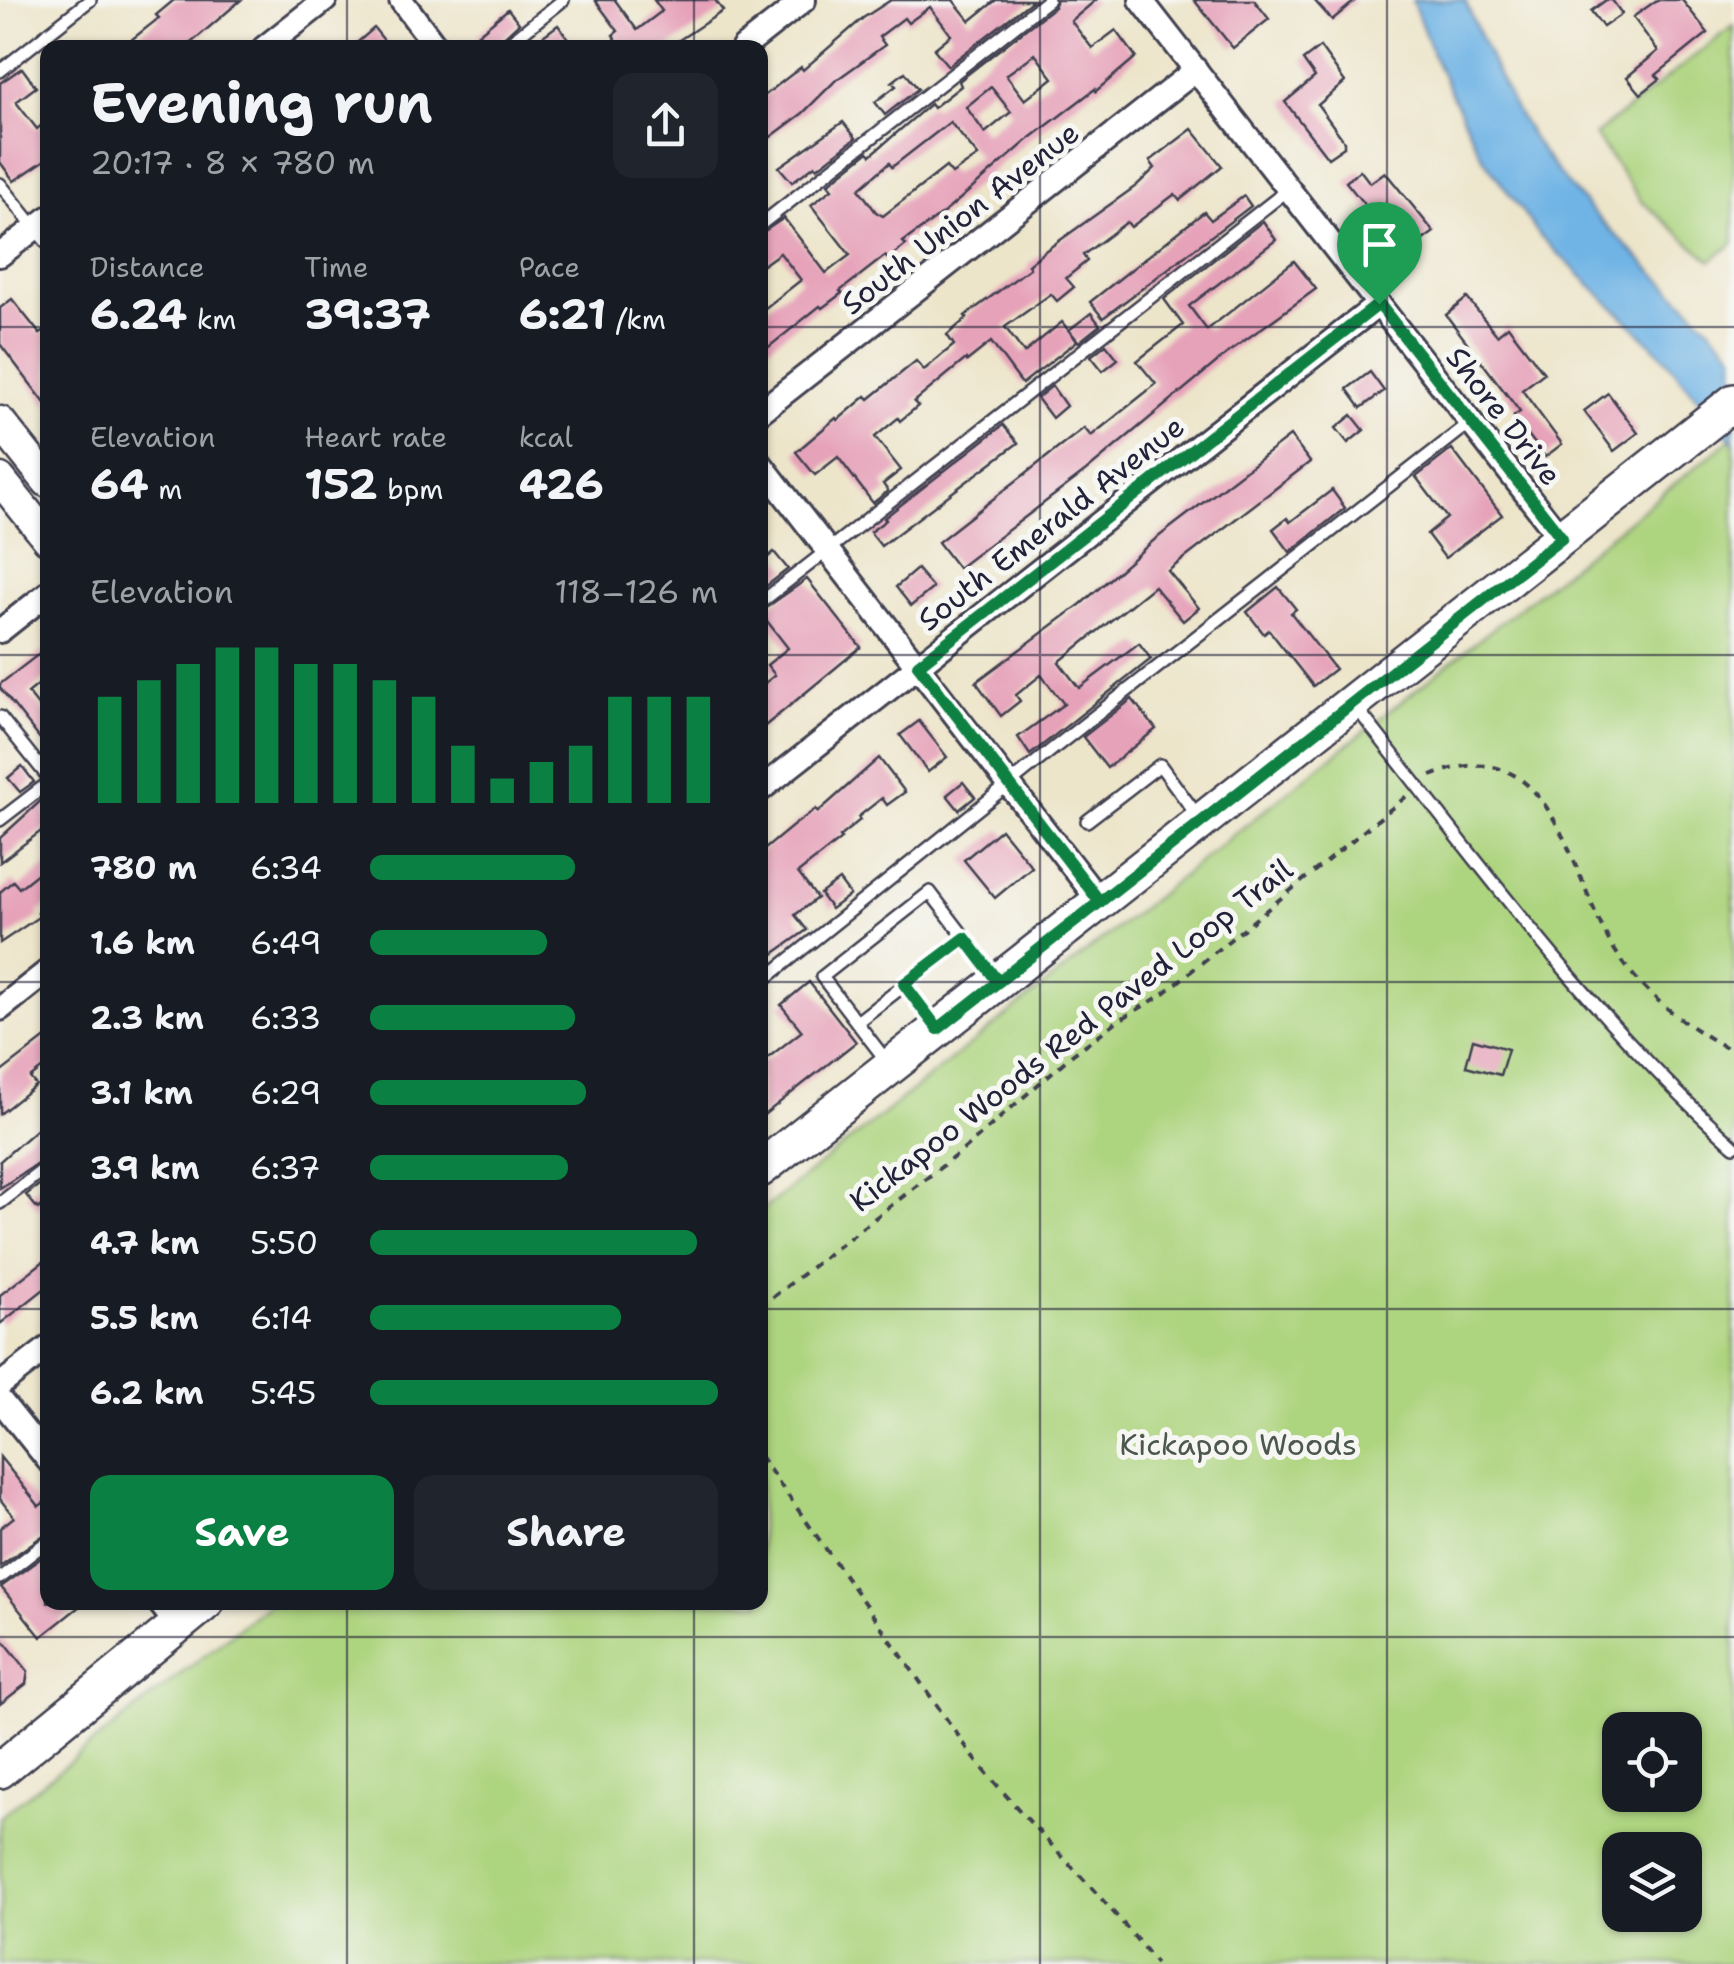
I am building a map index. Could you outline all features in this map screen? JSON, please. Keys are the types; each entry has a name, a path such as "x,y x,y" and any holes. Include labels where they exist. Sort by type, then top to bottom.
{"main road":[{"path":"768,1164 1734,402"},
{"path":"0,1770 168,1614"}],"street":[{"path":"274,40 324,0"},
{"path":"400,0 431,40"},
{"path":"753,40 804,0"},
{"name":"Shore Drive","path":"1141,0 1562,538"},
{"name":"South Union Avenue","path":"768,406 1196,70"},
{"path":"0,255 40,232"},
{"name":"South Emerald Avenue","path":"768,784 1379,304"},
{"path":"0,422 40,472"},
{"path":"768,473 1100,902"},
{"path":"0,479 40,530"},
{"path":"0,631 40,599"},
{"path":"0,1009 40,978"},
{"path":"0,1385 40,1354"},
{"path":"0,1400 40,1450"}],"lane":[{"path":"0,70 90,0"},
{"path":"513,40 563,0"},
{"path":"768,219 1048,0"},
{"path":"0,184 40,227"},
{"path":"768,597 1289,189"},
{"path":"768,977 1471,422"},
{"path":"1352,702 1534,932 1663,1076 1734,1146"},
{"path":"0,717 40,770"},
{"path":"1087,821 1160,766 1201,822"},
{"path":"0,820 40,787"},
{"path":"891,1066 822,977 914,904 930,892 998,982"},
{"path":"857,1022 965,938"},
{"path":"904,984 938,1029"},
{"path":"0,1203 40,1172"},
{"path":"0,1578 40,1547"}],"path":[{"path":"1433,775 1454,769 1497,769 1517,776 1535,789 1565,841 1598,922 1629,970 1684,1024 1734,1052"},
{"name":"Kickapoo Woods Red Paved Loop Trail","path":"768,1301 950,1161 1096,1036 1162,994 1407,795"},
{"path":"768,1467 972,1755 1008,1800 1102,1896 1156,1964"}],"green space":[{"path":"1734,25 1734,243 1711,261 1641,201 1595,135"},
{"name":"Kickapoo Woods","path":"1731,439 1734,442 1734,1964 0,1964 0,1817 261,1610 768,1610 768,1206"}],"water":[{"path":"1412,0 1465,0 1520,118 1542,152 1587,205 1734,354 1734,442 1659,351 1540,236 1481,155 1434,58"}],"building":[{"path":"174,0 241,0 194,40 131,40 159,18 156,15"},
{"path":"595,0 615,0 637,30 662,11 654,0 715,0 723,11 679,40 616,40 613,35 618,31"},
{"path":"891,0 953,0 970,21 996,0 1033,0 948,66 934,49 951,35 930,7 908,23 904,18 879,37 885,45 835,81 803,113 768,139 768,93 801,67 803,70 863,18"},
{"path":"1057,0 1096,0 1071,21 1092,48 1116,30 1136,57 903,242 906,245 888,259 885,256 768,348 768,306 801,280 780,253 768,261 768,229 784,218 826,273 850,255 811,205 832,189 828,184 868,152 871,155 930,104 933,108 961,86 959,81 1054,7","holes":["1035,54 1053,78 1025,100 1006,75","991,87 1011,112 985,133 966,107","950,122 978,156 952,174 946,167 883,216 876,212 859,189 889,163 892,167"]},
{"path":"1194,0 1254,0 1269,19 1233,48"},
{"path":"1314,0 1356,0 1332,20"},
{"path":"1612,0 1622,14 1603,27 1591,11"},
{"path":"1657,0 1682,0 1708,33 1656,75 1660,79 1641,94 1627,77 1658,51 1633,17"},
{"path":"508,9 519,23 501,40 481,40 477,35"},
{"path":"558,25 569,40 538,40"},
{"path":"374,28 384,40 360,40"},
{"path":"1320,47 1345,82 1318,105 1344,141 1344,147 1328,158 1285,102 1315,77 1303,60"},
{"path":"22,68 36,87 16,102 37,129 40,127 40,163 14,181 0,162 0,83"},
{"path":"905,72 918,89 885,115 875,102 896,86 892,82"},
{"path":"843,122 856,138 792,182 779,167"},
{"path":"1192,129 1222,166 1180,200 1175,194 1131,227 1127,222 1083,255 1087,261 1066,278 1074,287 1057,301 1051,294 1005,327 1024,353 1062,322 1077,341 1022,384 991,342 966,359 914,402 918,406 875,437 901,470 883,484 888,491 873,503 838,457 815,475 796,452 916,361 924,370 954,345 947,335 965,316 1030,268 1028,265 1045,251 1136,186 1155,168 1150,161"},
{"path":"1360,170 1370,183 1385,172 1434,232 1408,251 1399,239 1391,245 1377,226 1380,224 1346,182"},
{"path":"1244,196 1251,206 1103,318 1090,302 1204,212 1211,220"},
{"path":"1263,221 1276,240 1189,306 1207,330 1294,261 1316,289 1230,351 1086,471 958,568 938,542 1084,428 1091,436 1156,384 1137,361 1183,325 1164,299"},
{"path":"1467,298 1497,335 1508,326 1544,373 1522,390 1562,444 1545,457 1514,416 1520,412 1446,315"},
{"path":"12,299 40,334 40,396 0,344 0,308"},
{"path":"1091,313 1100,325 1079,342 1069,330"},
{"path":"1106,344 1118,359 1103,371 1091,356"},
{"path":"1370,372 1384,391 1361,408 1347,389"},
{"path":"1052,386 1066,406 1052,418 1037,398"},
{"path":"1608,393 1638,433 1614,451 1584,411"},
{"path":"1352,415 1364,430 1348,443 1336,428"},
{"path":"1003,425 1018,443 881,546 870,532 884,518"},
{"path":"1290,436 1310,462 1168,571 1199,608 1183,621 1154,586 1059,662 1079,688 1139,643 1151,659 1030,755 1018,737 1064,704 1041,675 1016,695 1020,701 1001,716 976,682 1081,604 1153,541"},
{"path":"1452,449 1502,515 1445,558 1427,534 1447,518 1416,477"},
{"path":"1332,490 1345,508 1290,552 1273,529 1287,518 1290,522"},
{"path":"774,552 788,569 768,585 768,557"},
{"path":"917,569 933,588 911,606 896,587"},
{"path":"807,579 861,647 768,723 768,681 775,675 768,664 788,648 768,622 768,606"},
{"path":"1278,587 1296,609 1291,613 1335,669 1313,686 1269,630 1264,634 1247,612"},
{"path":"40,653 40,683 28,693 40,708 40,739 0,688 0,684"},
{"path":"1132,699 1156,729 1107,768 1083,737"},
{"path":"919,721 947,757 928,772 900,735"},
{"path":"879,758 905,792 887,805 882,798 858,817 860,820 841,839 798,873 817,898 795,915 807,930 768,958 768,846 816,809 818,812"},
{"path":"22,766 34,782 20,792 8,778"},
{"path":"963,782 975,797 959,810 947,795"},
{"path":"40,801 40,832 0,862 0,838"},
{"path":"1001,829 1032,867 995,898 964,860"},
{"path":"40,871 40,916 0,943 0,892 13,881 19,888"},
{"path":"839,880 850,895 831,909 820,894"},
{"path":"809,982 856,1042 768,1112 768,1058 802,1031 781,1005"},
{"path":"1473,1039 1508,1049 1500,1075 1466,1066"},
{"path":"40,1042 40,1070 30,1078 36,1085 0,1114 0,1073"},
{"path":"40,1126 40,1162 0,1188 0,1161"},
{"path":"40,1184 40,1208 38,1209 26,1195"},
{"path":"40,1264 40,1292 0,1324 0,1295"},
{"path":"0,1457 40,1505 40,1538 0,1566 0,1528 14,1517 0,1499"},
{"path":"40,1559 40,1610 75,1610 41,1637 1,1587"},
{"path":"0,1636 28,1671 26,1684 0,1704"}],"route":[{"path":"1379,304 918,665 1100,902 998,982 938,1029 904,984 965,938 998,982 1562,538 1379,304"}]}
